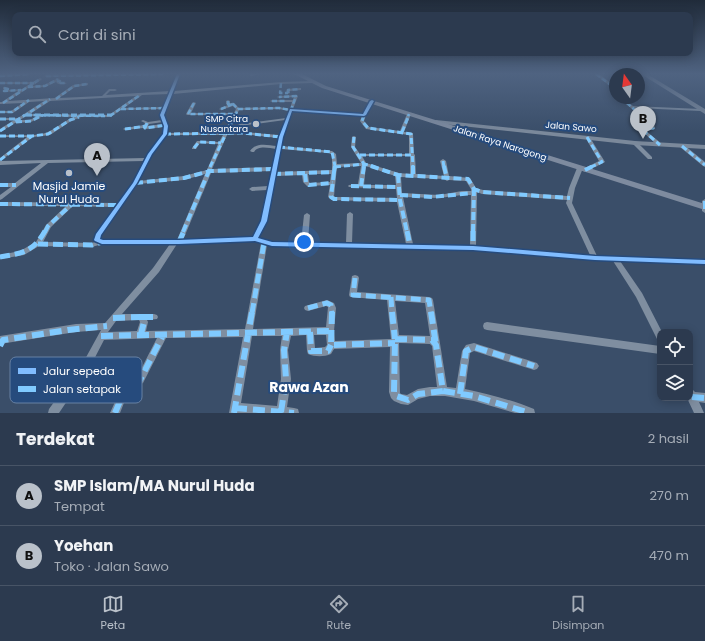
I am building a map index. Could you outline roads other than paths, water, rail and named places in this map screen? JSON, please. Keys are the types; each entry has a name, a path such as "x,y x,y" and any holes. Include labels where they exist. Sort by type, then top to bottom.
{"main road":[{"name":"Jalan Raya Narogong","path":"348,93 583,169 705,206"},
{"path":"675,93 703,111"},
{"name":"Jalan Sawo","path":"436,122 490,129 587,137 635,143 705,147"}],"street":[{"path":"1,103 17,93"},
{"path":"56,99 65,93"},
{"path":"103,97 106,93"},
{"path":"1,103 29,100 168,93"},
{"path":"102,242 97,240 97,237 118,205 135,183 148,159 165,134 165,123 162,115 172,93"},
{"path":"287,93 272,99 294,101"},
{"path":"0,111 43,115 111,116 140,95"},
{"path":"255,239 264,221 269,188 281,137 296,96 280,95"},
{"path":"0,131 50,99"},
{"path":"12,112 29,100"},
{"path":"228,101 228,104 233,104 238,108 364,115"},
{"path":"372,101 362,121 368,128 411,134 413,176"},
{"path":"0,111 11,103"},
{"path":"194,103 188,114 236,114"},
{"path":"221,109 233,104"},
{"path":"628,104 654,127 645,129 644,131 660,145"},
{"path":"37,108 45,107"},
{"path":"631,107 703,111"},
{"path":"121,109 166,108"},
{"path":"90,357 101,336 113,318 156,270 177,242 238,108"},
{"path":"402,132 409,114"},
{"path":"0,119 32,121 43,115"},
{"path":"0,136 32,136 48,134 70,120 83,116"},
{"path":"240,125 286,120"},
{"path":"125,130 145,123 144,128 165,123"},
{"path":"165,134 243,133 281,137"},
{"path":"0,162 32,136"},
{"path":"587,137 602,162 583,169 572,188 569,203 595,258"},
{"path":"354,138 353,147 360,155 364,164 361,186"},
{"path":"194,148 200,142 221,143"},
{"path":"635,143 650,158"},
{"path":"682,146 705,165"},
{"path":"252,151 257,147 279,147 332,152 335,166 332,197 334,199 451,195 460,192 474,191 570,198"},
{"path":"360,155 413,155"},
{"path":"0,162 148,159"},
{"path":"443,161 447,179"},
{"path":"0,198 46,162"},
{"path":"335,166 364,164 398,175 468,180 474,191 473,248"},
{"path":"135,183 184,178 210,171 273,171 306,174 334,172"},
{"path":"306,174 306,182 309,185 333,183"},
{"path":"398,175 398,187 410,246"},
{"path":"0,184 16,185"},
{"path":"351,186 398,187"},
{"path":"252,189 269,188"},
{"path":"0,204 118,205"},
{"path":"38,244 48,226 71,205"},
{"path":"349,246 350,214"},
{"path":"304,244 307,215"},
{"path":"0,257 22,253 38,244 92,245 102,242 177,242 255,239 264,243 473,248 595,258 705,262"},
{"path":"264,243 235,411 294,413"},
{"path":"615,259 639,295 657,330"},
{"path":"355,278 353,294 429,300 443,392"},
{"path":"391,297 395,341 395,396 399,399 408,400 417,394 443,392 460,394 483,398 530,413"},
{"path":"308,308 327,304 331,305 330,331 332,345 328,350 312,350 310,332"},
{"path":"141,317 144,322 141,334"},
{"path":"113,318 154,317"},
{"path":"1,342 76,328 107,326"},
{"path":"487,326 657,350"},
{"path":"101,336 330,331"},
{"path":"281,412 286,379 284,350 286,332"},
{"path":"142,376 163,335"},
{"path":"332,345 432,340 436,344"},
{"path":"460,394 466,351 469,348 474,347 534,366"},
{"path":"693,395 705,398"},
{"path":"693,400 699,413"},
{"path":"53,413 60,403"},
{"path":"115,413 119,403"}],"place":[{"name":"SMP Citra Nusantara","path":"256,124"},
{"name":"Yoehan","path":"643,139"},
{"name":"Masjid Jamie Nurul Huda","path":"69,173"},
{"name":"SMP Islam/MA Nurul Huda","path":"97,176"}],"district":[{"name":"Rawa Azan","path":"309,387"}]}
